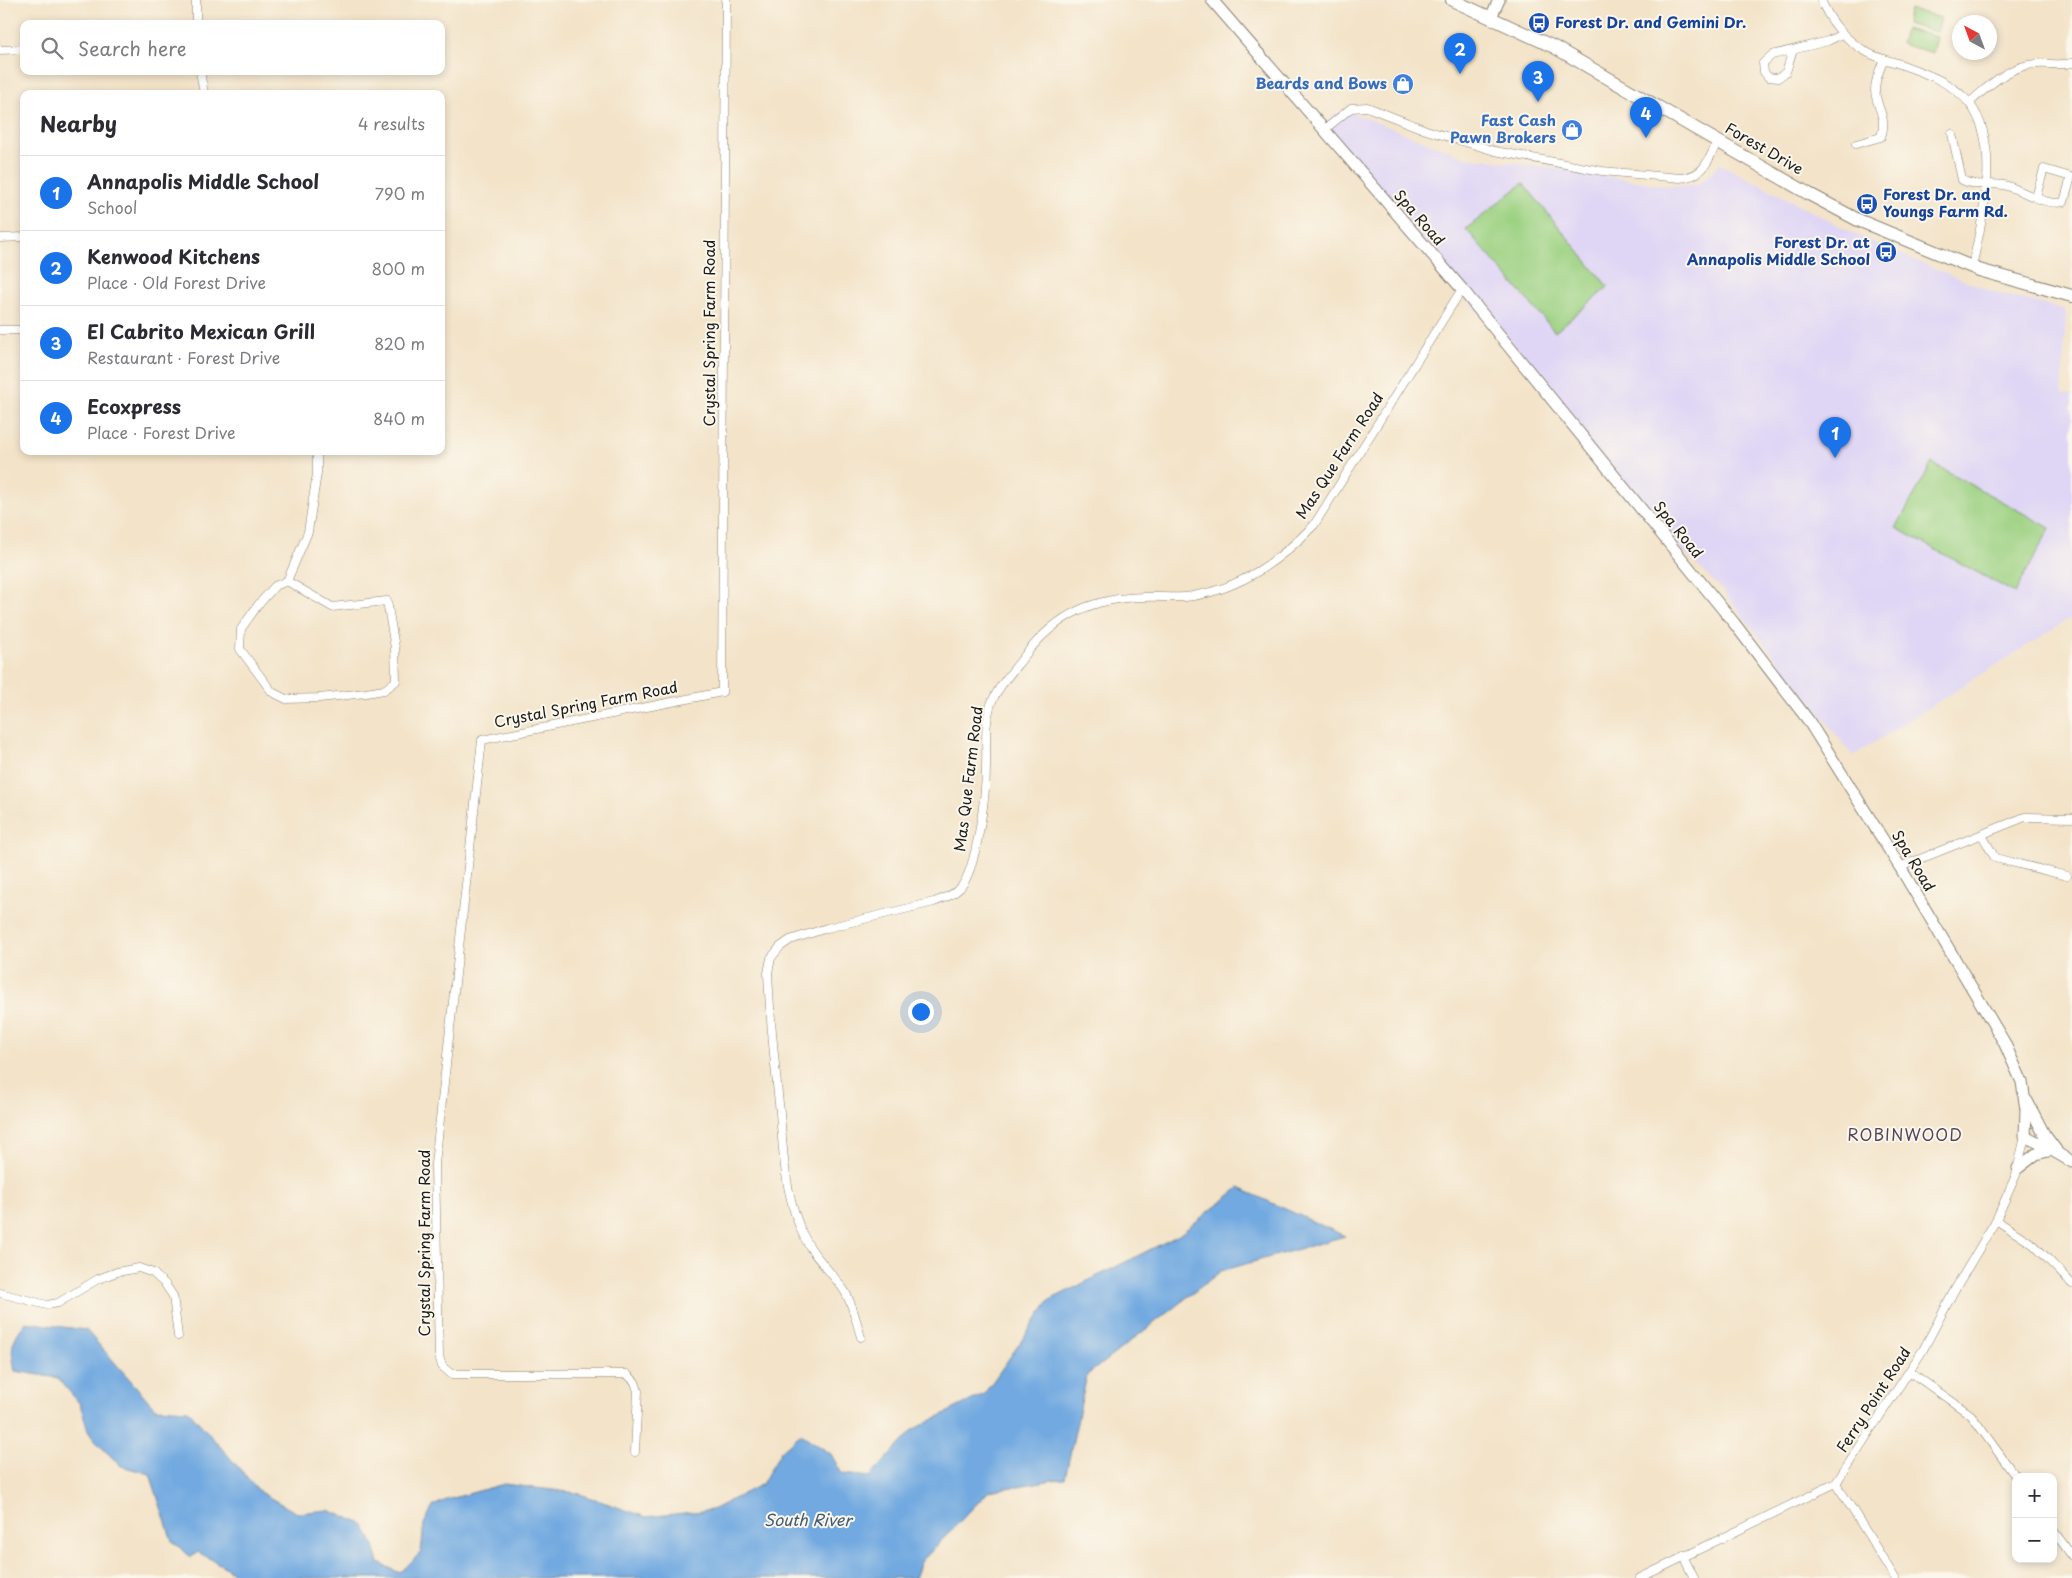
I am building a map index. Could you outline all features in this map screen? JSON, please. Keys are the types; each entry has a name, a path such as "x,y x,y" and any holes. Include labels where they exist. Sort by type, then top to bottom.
{"main road":[{"name":"Forest Drive","path":"1452,0 1554,47 1858,220 1972,268 2072,296"}],"street":[{"path":"196,0 196,20"},
{"name":"Crystal Spring Farm Road","path":"635,1452 638,1391 635,1382 627,1374 451,1374 442,1366 439,1356 435,1164 482,740 722,692 726,0"},
{"name":"Spa Road","path":"1212,0 1462,289 1734,623 1808,720 1900,868 2004,1042 2022,1082 2025,1136"},
{"path":"1491,17 1499,0"},
{"path":"1820,0 1842,34 1865,52 1928,74 1952,89 1969,103 1977,117 1984,137 1986,185 1983,217 1972,268"},
{"path":"1793,50 1828,41 1842,34"},
{"path":"0,50 20,49"},
{"path":"1856,144 1881,137 1885,126 1875,91 1876,78 1884,59"},
{"path":"1969,103 2002,76 2014,69 2038,64 2059,66 2072,62"},
{"path":"201,75 203,90"},
{"path":"1324,130 1351,108 1366,107 1426,130 1495,151 1602,171 1680,178 1692,178 1700,173 1718,141"},
{"path":"1952,134 1962,180 1971,185 2004,185 2036,197 2057,204 2064,202 2072,177 2044,169 2036,197"},
{"path":"0,238 20,237"},
{"name":"Mas Que Farm Road","path":"861,1337 849,1298 810,1249 792,1208 786,1176 768,973 772,958 780,947 800,936 928,904 944,899 960,888 972,866 986,770 986,734 990,705 1033,646 1052,626 1064,617 1079,610 1110,600 1129,597 1192,597 1242,581 1268,568 1314,525 1462,289"},
{"path":"0,330 20,330"},
{"path":"287,581 332,607 387,601 395,648 396,681 384,690 319,698 286,699 272,692 240,649 241,629 258,605 275,586 287,581 308,532 317,473 317,455"},
{"path":"1900,868 2025,817 2072,818"},
{"path":"1982,835 1995,858 2067,876"},
{"path":"2024,1095 2055,1151"},
{"path":"2025,1136 2072,1162"},
{"name":"Ferry Point Road","path":"1836,1483 1923,1350 1954,1291 1996,1220 2018,1168 2025,1136"},
{"path":"2018,1168 2036,1154 2055,1151"},
{"path":"1996,1220 2034,1245 2072,1284"},
{"path":"0,1293 46,1305 58,1303 98,1279 117,1272 139,1268 153,1273 165,1284 173,1296 178,1336"},
{"path":"1909,1371 1971,1415 2012,1473"},
{"path":"1640,1578 1836,1483 1895,1578"},
{"path":"2057,1535 2072,1556"},
{"path":"1683,1556 1694,1578"}],"shaded area":[{"path":"1345,110 1465,157 1563,169 1660,185 1681,186 1699,184 1720,164 1855,234 1918,262 1991,291 2066,310 2062,394 2072,395 2072,617 1853,756 1723,591 1634,502 1328,128 1333,116"}],"green space":[{"path":"1910,9 1941,18 1937,32 1906,24"},
{"path":"1905,29 1937,37 1933,53 1901,44"},
{"path":"1523,183 1608,287 1555,332 1466,229"},
{"path":"1932,463 2050,528 2015,593 1896,528"}],"water":[{"name":"South River","path":"1239,1188 1345,1236 1221,1271 1087,1375 1065,1478 989,1491 921,1562 915,1578 239,1578 225,1567 198,1552 191,1557 172,1541 150,1474 121,1466 94,1440 88,1431 80,1404 58,1378 15,1371 13,1363 13,1345 17,1334 26,1322 86,1330 155,1408 188,1410 260,1492 297,1513 328,1510 363,1524 373,1543 379,1563 400,1573 421,1552 424,1524 433,1506 446,1500 504,1484 577,1493 646,1517 712,1510 762,1484 781,1451 801,1434 831,1454 842,1474 870,1477 914,1429 984,1394 1050,1300 1179,1235"}],"place":[{"name":"Forest Dr. and Gemini Dr.","path":"1539,23"},
{"name":"Kenwood Kitchens","path":"1460,74"},
{"name":"Beards and Bows","path":"1403,84"},
{"name":"El Cabrito Mexican Grill","path":"1538,102"},
{"name":"Fast Cash Pawn Brokers","path":"1572,130"},
{"name":"Ecoxpress","path":"1646,138"},
{"name":"Forest Dr. and Youngs Farm Rd.","path":"1867,204"},
{"name":"Forest Dr. at Annapolis Middle School","path":"1886,252"},
{"name":"Annapolis Middle School","path":"1835,458"}],"district":[{"name":"ROBINWOOD","path":"1905,1135"}]}
